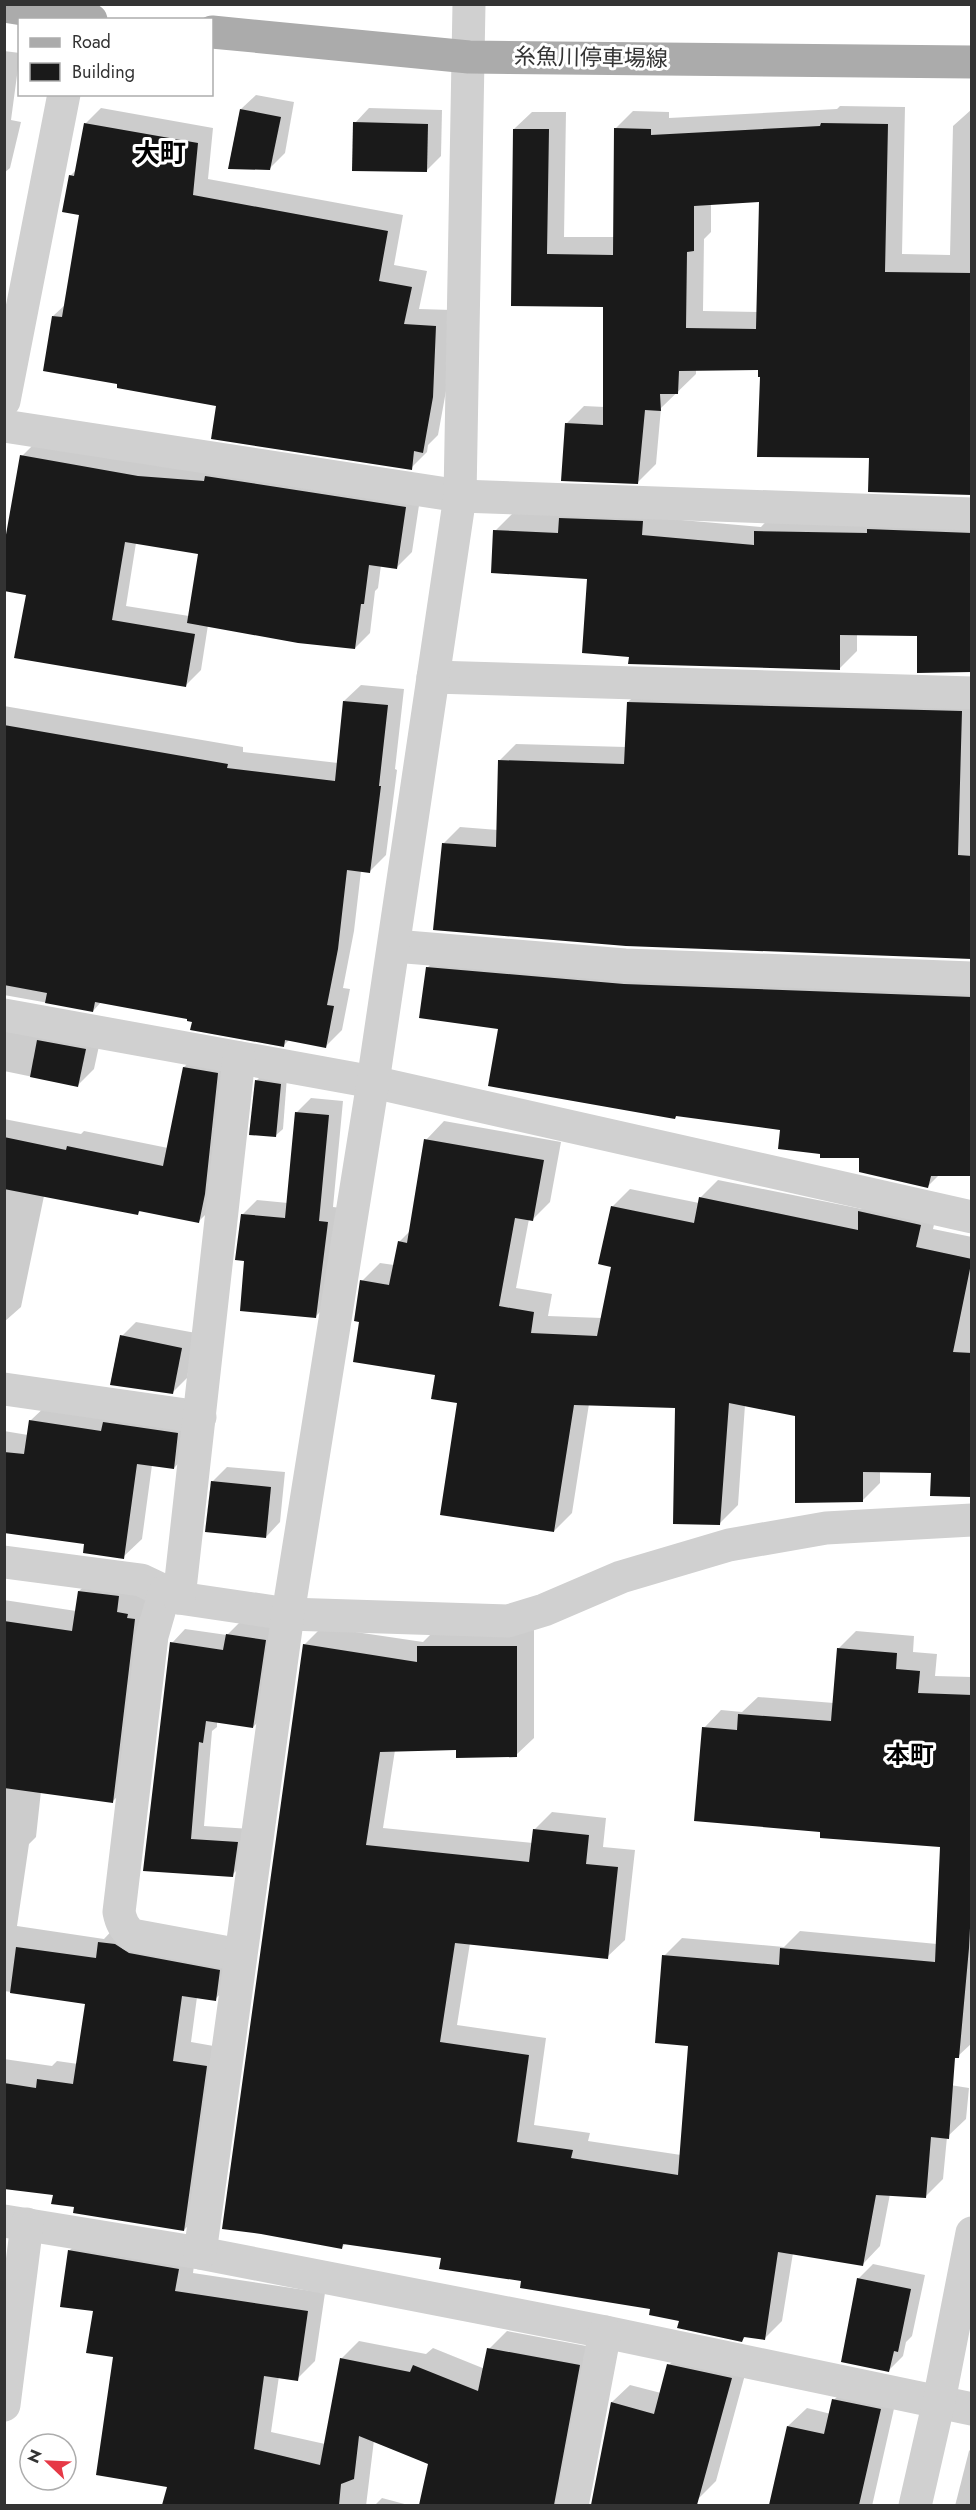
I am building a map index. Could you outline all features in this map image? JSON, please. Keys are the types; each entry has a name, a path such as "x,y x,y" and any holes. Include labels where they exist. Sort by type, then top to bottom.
{"main road":[{"path":"4,6 76,18"},
{"name":"糸魚川停車場線","path":"213,32 469,57 972,62"}],"street":[{"path":"201,2253 288,1614 394,946 460,496 469,4"},
{"path":"4,401 64,96"},
{"path":"4,426 460,496 972,514"},
{"path":"433,677 972,693"},
{"path":"394,946 625,964 972,978"},
{"path":"4,1015 373,1082 972,1217"},
{"path":"239,1058 200,1417 172,1594 152,1636 119,1912 124,1928 132,1935 240,1955"},
{"path":"4,1389 200,1417"},
{"path":"4,1562 141,1580 172,1594 288,1614 508,1621 544,1610 621,1576 729,1545 826,1528 972,1520"},
{"path":"4,2405 16,2223 201,2253 605,2332 972,2409"},
{"path":"915,2505 939,2401 972,2233"},
{"path":"572,2505 605,2332"}],"building":[{"path":"240,109 281,117 270,170 228,169"},
{"path":"353,122 428,124 427,172 352,171"},
{"path":"84,123 198,143 193,195 388,231 379,281 412,287 404,324 436,326 433,397 423,453 414,451 412,470 211,439 216,406 117,388 117,384 43,371 52,316 62,317 79,215 62,212 69,175 74,176"},
{"path":"821,123 888,124 885,272 972,273 972,495 868,492 869,458 757,457 760,377 758,377 758,370 679,371 678,394 660,394 661,411 645,410 638,484 561,481 565,423 603,425 603,307 511,306 513,129 549,129 547,254 613,255 614,128 651,129 651,135 820,126","holes":["759,202 756,329 686,328 687,252 694,251 694,206"]},
{"path":"20,455 138,476 204,481 205,476 406,507 397,569 369,565 355,649 298,643 187,623 198,554 125,542 112,620 195,634 186,687 14,658 26,595 4,591 4,546"},
{"path":"559,518 643,521 642,535 754,545 754,531 867,533 867,529 972,533 972,672 917,673 917,636 840,635 840,670 628,664 629,657 582,653 587,579 491,573 493,530 558,533"},
{"path":"343,701 388,705 370,873 347,870 338,949 327,1005 334,1006 326,1048 285,1040 284,1047 190,1030 192,1022 187,1019 95,1002 93,1012 45,1003 47,993 4,985 4,725 228,764 227,768 335,781"},
{"path":"627,702 962,711 958,855 972,856 972,959 626,946 433,930 442,843 496,847 498,760 624,764"},
{"path":"426,967 624,984 972,997 972,1176 931,1176 928,1188 859,1172 859,1158 820,1158 820,1154 778,1149 780,1130 676,1116 675,1119 488,1086 498,1029 419,1018"},
{"path":"37,1040 86,1049 78,1087 30,1077"},
{"path":"183,1067 218,1073 205,1194 199,1223 139,1211 138,1215 4,1189 4,1137 66,1150 67,1146 163,1166"},
{"path":"255,1080 281,1084 276,1137 249,1135"},
{"path":"295,1112 329,1115 319,1221 328,1222 316,1318 240,1311 244,1261 235,1260 241,1214 285,1218"},
{"path":"424,1139 544,1160 533,1221 515,1218 499,1306 534,1312 531,1333 597,1336 611,1267 598,1264 611,1206 694,1223 699,1197 858,1230 858,1211 921,1225 916,1247 972,1259 953,1352 972,1353 972,1497 930,1496 931,1473 863,1472 863,1502 795,1503 795,1416 729,1403 720,1525 673,1524 675,1408 574,1405 554,1532 440,1515 457,1403 431,1399 435,1375 353,1362 359,1322 354,1321 360,1280 389,1285 398,1241 407,1243"},
{"path":"120,1335 182,1348 173,1394 110,1385"},
{"path":"29,1420 101,1431 103,1422 178,1433 174,1469 137,1464 124,1559 83,1553 84,1544 4,1533 4,1452 24,1454"},
{"path":"211,1481 271,1487 266,1538 205,1532"},
{"path":"78,1591 119,1596 117,1612 128,1614 127,1618 135,1619 113,1803 4,1788 4,1621 72,1631"},
{"path":"226,1634 266,1640 253,1728 206,1721 203,1743 199,1742 191,1839 238,1842 233,1877 143,1871 170,1642 223,1650"},
{"path":"303,1644 417,1662 417,1646 517,1646 517,1757 456,1758 456,1750 380,1752 366,1845 529,1862 533,1829 589,1835 586,1864 618,1867 608,1959 455,1943 440,2042 529,2055 517,2142 573,2150 571,2158 678,2175 688,2046 655,2043 662,1955 779,1965 780,1948 935,1962 940,1847 820,1838 820,1832 694,1821 702,1727 737,1730 738,1714 831,1721 837,1648 897,1653 896,1669 920,1671 918,1693 972,1695 972,1888 969,1948 959,2058 955,2058 949,2139 931,2137 926,2198 876,2195 863,2266 778,2252 765,2340 744,2337 742,2342 677,2328 679,2321 649,2315 650,2309 520,2288 521,2281 439,2269 441,2258 343,2244 342,2249 222,2229"},
{"path":"98,1942 115,1944 129,1953 220,1970 216,2001 182,1996 173,2061 207,2066 184,2231 73,2213 74,2207 51,2204 53,2195 4,2189 4,2083 36,2088 37,2079 73,2084 85,2004 10,1993 16,1947 96,1958"},
{"path":"68,2250 179,2269 175,2291 308,2311 298,2381 264,2376 254,2449 320,2465 340,2358 410,2372 413,2365 478,2391 487,2348 580,2365 554,2505 419,2505 428,2464 359,2436 354,2479 341,2484 339,2505 162,2505 167,2487 96,2475 113,2357 86,2353 93,2311 60,2307"},
{"path":"857,2278 911,2289 898,2352 894,2351 889,2372 841,2362"},
{"path":"667,2364 732,2378 697,2505 591,2505 611,2402 654,2414"},
{"path":"832,2399 881,2409 859,2505 769,2505 787,2426 824,2434"}],"district":[{"name":"大町","path":"160,153"},
{"name":"本町","path":"910,1755"}]}
